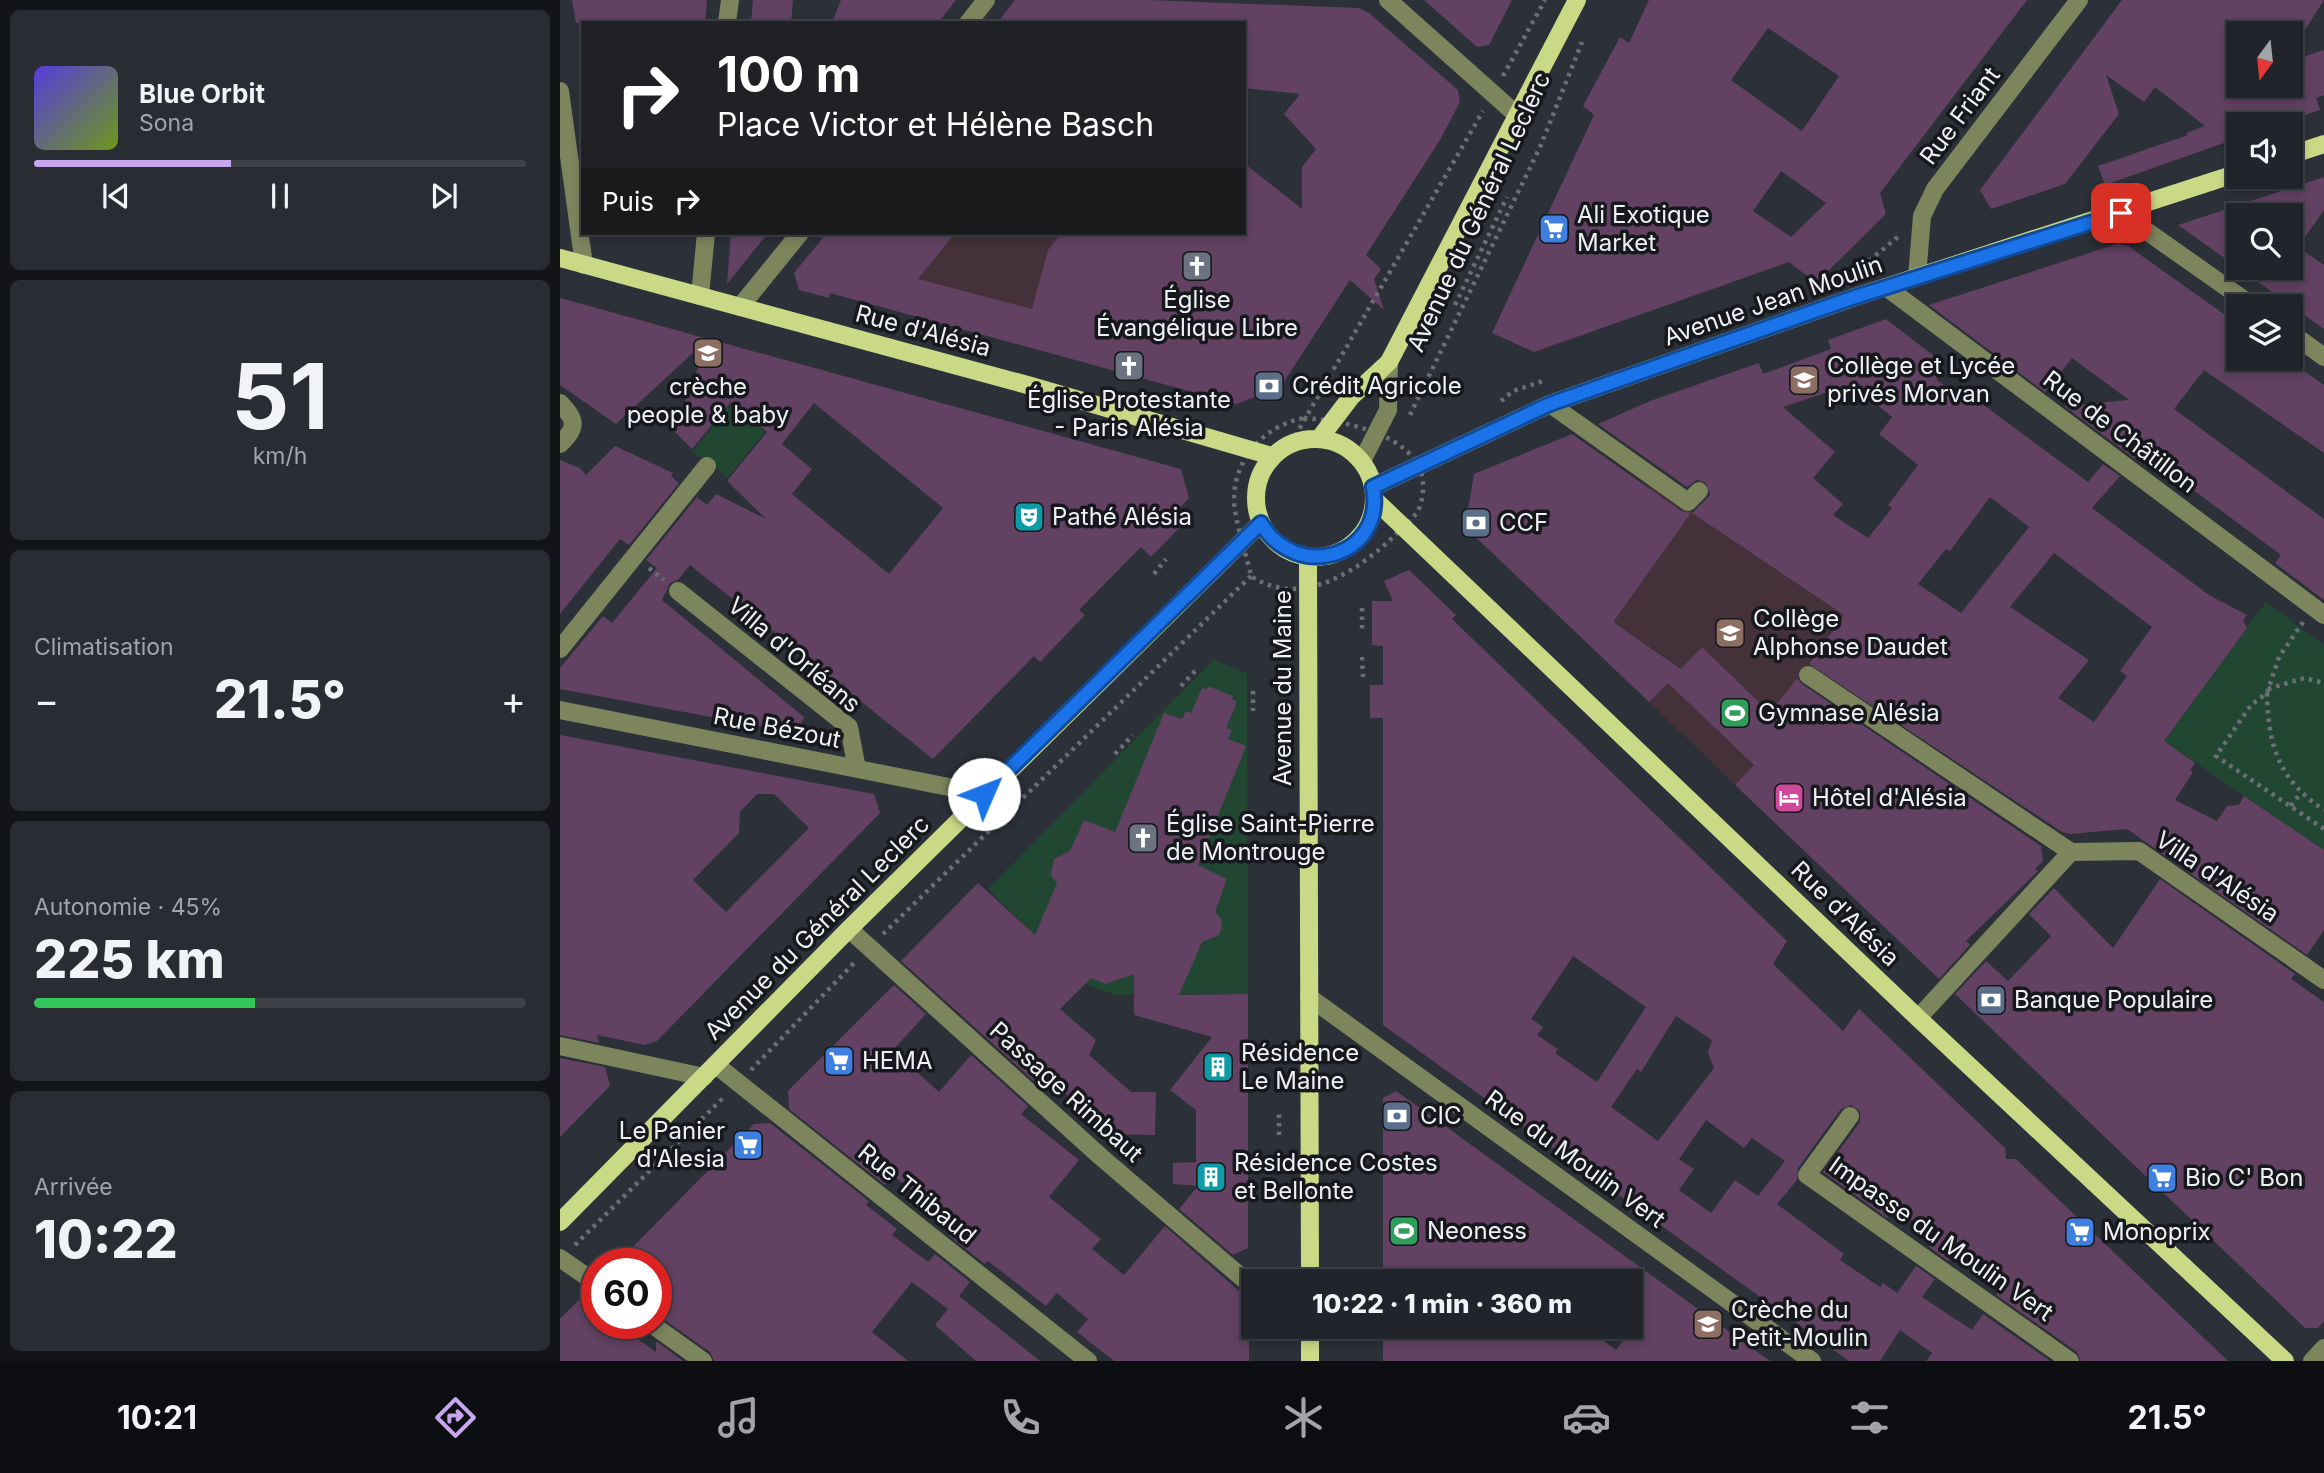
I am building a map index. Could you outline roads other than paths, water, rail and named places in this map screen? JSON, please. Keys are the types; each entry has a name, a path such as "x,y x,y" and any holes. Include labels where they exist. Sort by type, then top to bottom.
{"main road":[{"name":"Avenue du Général Leclerc","path":"1319,439 1351,397 1389,362 1577,0"},
{"path":"2303,151 2324,144"},
{"name":"Avenue Jean Moulin","path":"1374,493 1550,404 1886,287 2226,177"},
{"name":"Rue d'Alésia","path":"560,258 1272,456"},
{"path":"1319,439 1349,449 1362,461 1374,493 1369,523 1354,543 1332,555 1308,557 1285,549 1267,533 1255,503 1257,483 1272,456 1291,443 1319,439"},
{"name":"Rue d'Alésia","path":"1374,493 1918,1018 2285,1361"},
{"name":"Avenue du Général Leclerc","path":"560,1222 984,794 1261,523"},
{"name":"Avenue du Maine","path":"1308,557 1310,1269"},
{"path":"1310,1339 1310,1361"}],"street":[{"path":"727,21 730,0"},
{"path":"970,21 986,0"},
{"path":"1388,0 1518,116"},
{"name":"Rue Friant","path":"1917,277 1922,216 1936,189 2078,0"},
{"path":"560,92 584,265"},
{"path":"2121,213 2236,294"},
{"path":"700,296 706,235"},
{"path":"740,307 798,235"},
{"name":"Rue de Châtillon","path":"1886,287 2316,616"},
{"path":"2303,342 2324,357"},
{"name":"Avenue du Général Leclerc","path":"1362,461 1388,410 1389,362"},
{"path":"560,403 572,416 575,424 572,432 560,444"},
{"path":"1550,404 1688,502 1699,491"},
{"path":"560,649 707,466"},
{"name":"Villa d'Orléans","path":"678,591 849,727 858,769"},
{"path":"1808,675 2071,852 1918,1018"},
{"name":"Rue Bézout","path":"560,710 984,794"},
{"name":"Villa d'Alésia","path":"2071,852 2139,850 2324,980"},
{"name":"Passage Rimbaut","path":"849,929 1111,1166 1241,1277"},
{"name":"Rue du Moulin Vert","path":"1309,996 1812,1361"},
{"path":"560,1046 710,1071"},
{"name":"Rue Thibaud","path":"710,1071 738,1083 1088,1361"},
{"name":"Impasse du Moulin Vert","path":"1850,1116 1807,1175 2070,1361"},
{"path":"561,1258 581,1272"},
{"path":"672,1339 703,1361"},
{"path":"2312,1361 2324,1348"}],"place":[{"name":"Ali Exotique Market","path":"1554,229"},
{"name":"Église Évangélique Libre","path":"1197,266"},
{"name":"crèche people & baby","path":"708,353"},
{"name":"Église Protestante - Paris Alésia","path":"1129,366"},
{"name":"Collège et Lycée privés Morvan","path":"1804,380"},
{"name":"Crédit Agricole","path":"1269,386"},
{"name":"Pathé Alésia","path":"1029,517"},
{"name":"CCF","path":"1476,523"},
{"name":"Collège Alphonse Daudet","path":"1730,633"},
{"name":"Gymnase Alésia","path":"1735,713"},
{"name":"Hôtel d'Alésia","path":"1789,798"},
{"name":"Église Saint-Pierre de Montrouge","path":"1143,838"},
{"name":"Banque Populaire","path":"1991,1000"},
{"name":"HEMA","path":"839,1061"},
{"name":"Résidence Le Maine","path":"1218,1067"},
{"name":"CIC","path":"1397,1116"},
{"name":"Le Panier d'Alesia","path":"748,1145"},
{"name":"Résidence Costes et Bellonte","path":"1211,1177"},
{"name":"Bio C' Bon","path":"2162,1178"},
{"name":"Neoness","path":"1404,1231"},
{"name":"Monoprix","path":"2080,1232"},
{"name":"Crèche du Petit-Moulin","path":"1708,1324"}]}
